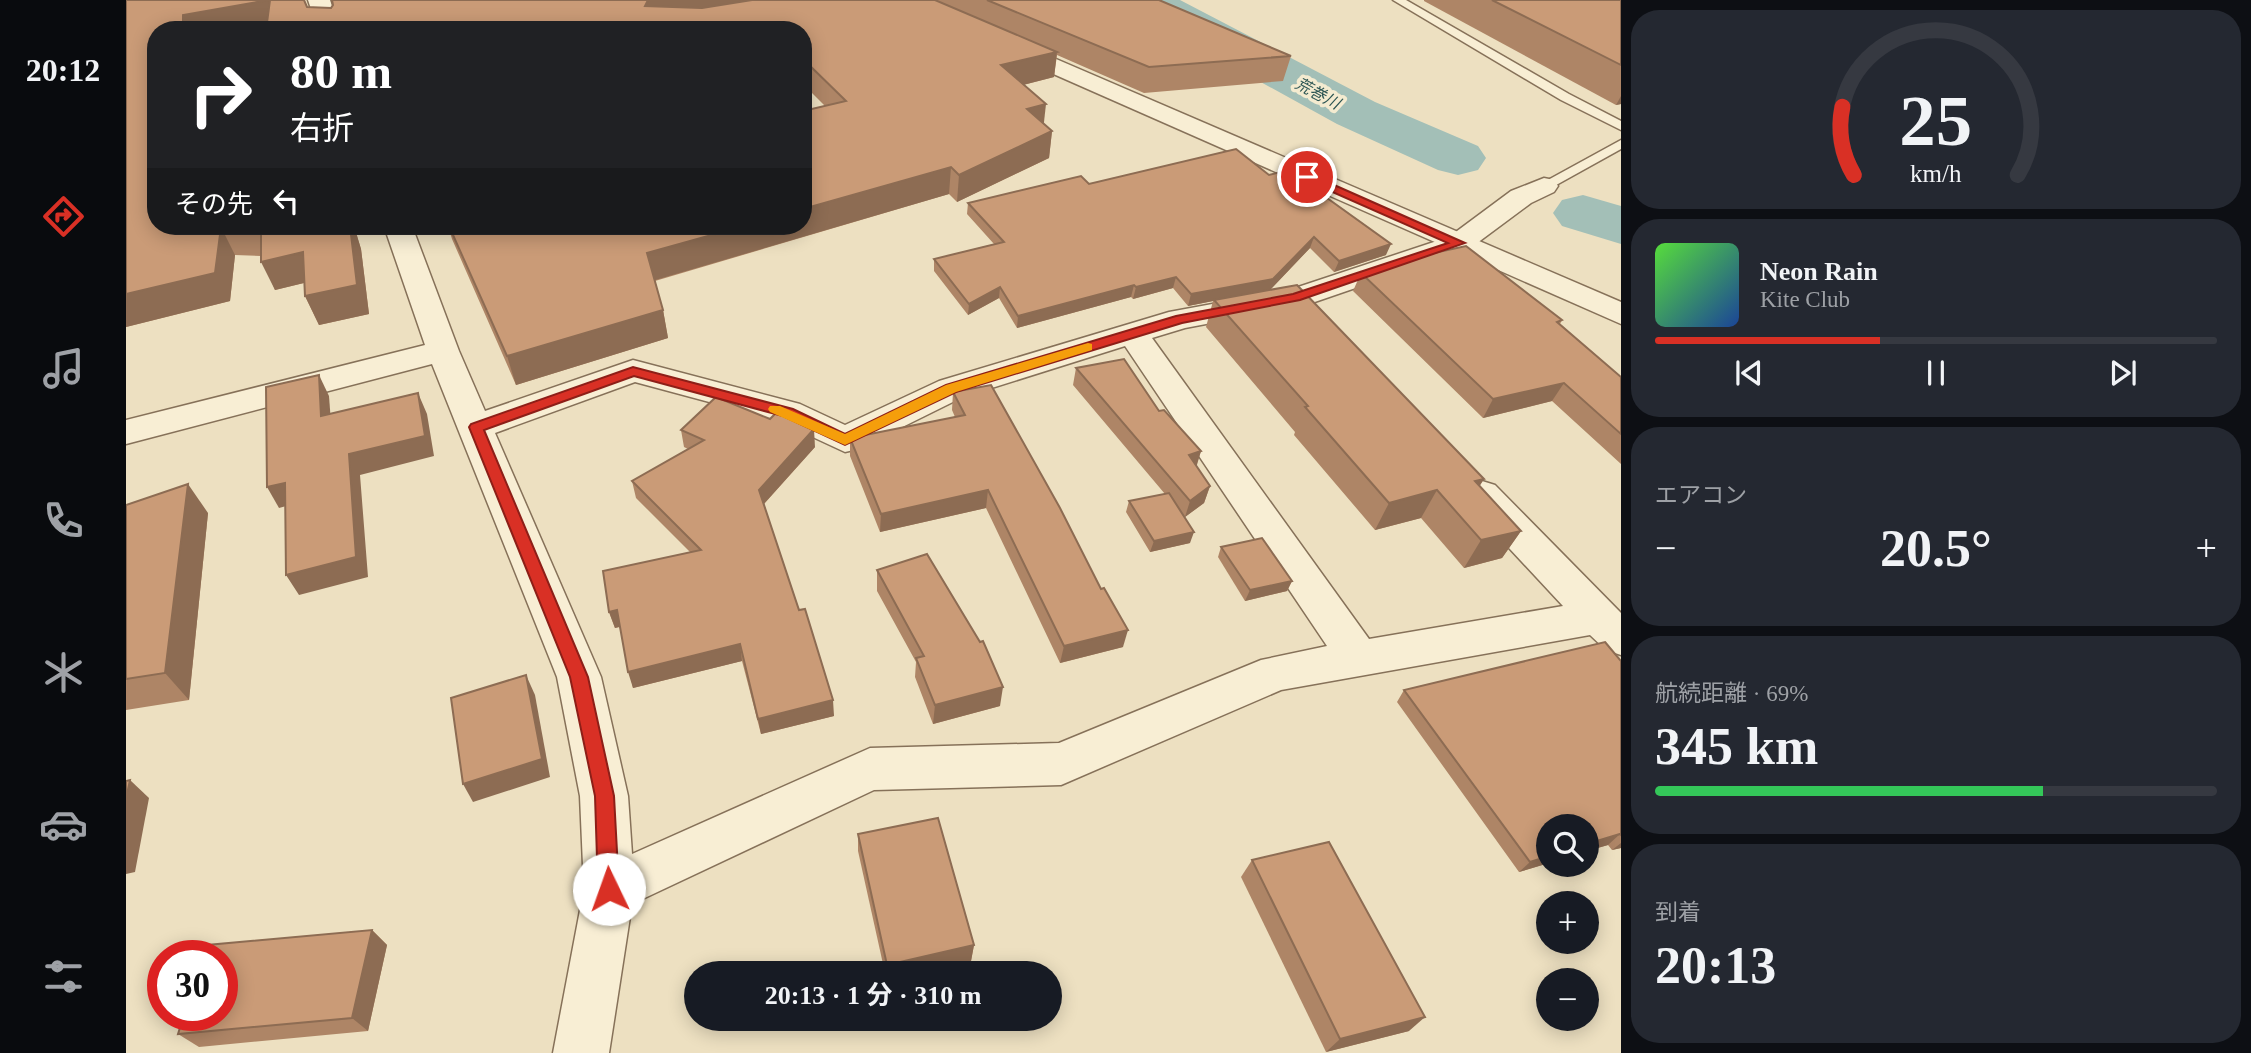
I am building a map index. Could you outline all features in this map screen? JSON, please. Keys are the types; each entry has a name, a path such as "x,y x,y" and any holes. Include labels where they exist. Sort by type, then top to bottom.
{"street":[{"path":"319,0 326,21"},
{"path":"979,33 1621,314"},
{"path":"476,427 633,371 788,412 845,440 951,389 1180,319 1295,298 1459,243 1521,197 1544,186"},
{"path":"401,235 443,351 579,677 604,796 609,889 581,1053"},
{"path":"1295,298 1324,328"},
{"path":"1132,333 1358,658"},
{"path":"126,432 443,351"},
{"path":"1456,467 1610,627"},
{"path":"609,889 870,769 1061,764 1276,673 1358,658 1610,627"}],"lane":[{"path":"1398,0 1565,97 1621,126"},
{"path":"1544,186 1621,144"}],"building":[{"path":"126,0 269,0 183,15 183,21 147,21 147,235 220,235 215,273 126,294"},
{"path":"270,0 304,0 307,7 331,8 332,0 648,0 645,6 702,8 752,0 935,0 1057,52 1001,65 1046,104 1027,109 1052,131 959,175 951,167 812,206 812,109 846,101 812,68 812,21 267,21"},
{"path":"987,0 1159,0 1291,56 1149,67"},
{"path":"1492,0 1621,0 1621,65"},
{"path":"1236,149 1269,175 1288,170 1391,244 1339,261 1314,237 1273,279 1191,294 1176,277 1136,287 1134,285 1018,316 1000,287 969,304 934,259 1004,242 968,203 1081,176 1089,184"},
{"path":"261,235 351,235 357,285 305,296 303,252 261,262"},
{"path":"453,235 712,235 647,253 663,310 507,356"},
{"path":"1466,246 1562,320 1557,322 1621,377 1621,434 1564,383 1493,399 1361,273 1418,254 1420,256"},
{"path":"1297,285 1484,479 1475,481 1521,531 1481,540 1437,490 1389,503 1214,300"},
{"path":"1124,359 1159,411 1164,410 1201,451 1189,455 1210,486 1190,501 1076,368"},
{"path":"319,375 321,416 418,393 425,436 349,454 356,557 286,575 285,483 267,487 266,387"},
{"path":"991,385 1060,508 1101,589 1104,588 1128,630 1064,646 988,490 881,514 850,438 965,415 953,392"},
{"path":"716,397 770,419 776,413 814,429 759,490 799,610 805,609 833,700 758,719 740,644 628,672 617,610 609,612 603,571 701,550 632,481 704,440 681,430"},
{"path":"188,484 165,673 126,679 126,505"},
{"path":"1169,493 1194,532 1154,541 1129,501"},
{"path":"1262,538 1292,581 1250,590 1221,547"},
{"path":"927,554 980,642 983,641 1003,687 935,705 916,658 924,656 877,570"},
{"path":"1605,642 1621,661 1621,835 1599,840 1599,814 1536,814 1536,860 1530,862 1404,690"},
{"path":"526,675 542,759 463,784 451,698"},
{"path":"130,780 126,799 126,781"},
{"path":"938,818 974,945 904,961 886,961 858,834"},
{"path":"1329,842 1425,1017 1340,1039 1252,860"},
{"path":"372,930 352,1018 238,1028 238,942"},
{"path":"179,1031 211,1031 178,1034"}],"waterway":[{"name":"荒巻川","path":"1146,0 1356,113 1458,158"},
{"name":"荒巻川","path":"1583,213 1621,226"}],"slow traffic":[{"path":"775,409 788,412 845,440 951,389 1088,347"}],"route":[{"path":"609,889 604,796 579,677 476,427 633,371 788,412 845,440 951,389 1180,319 1295,298 1459,243 1307,177"}]}
